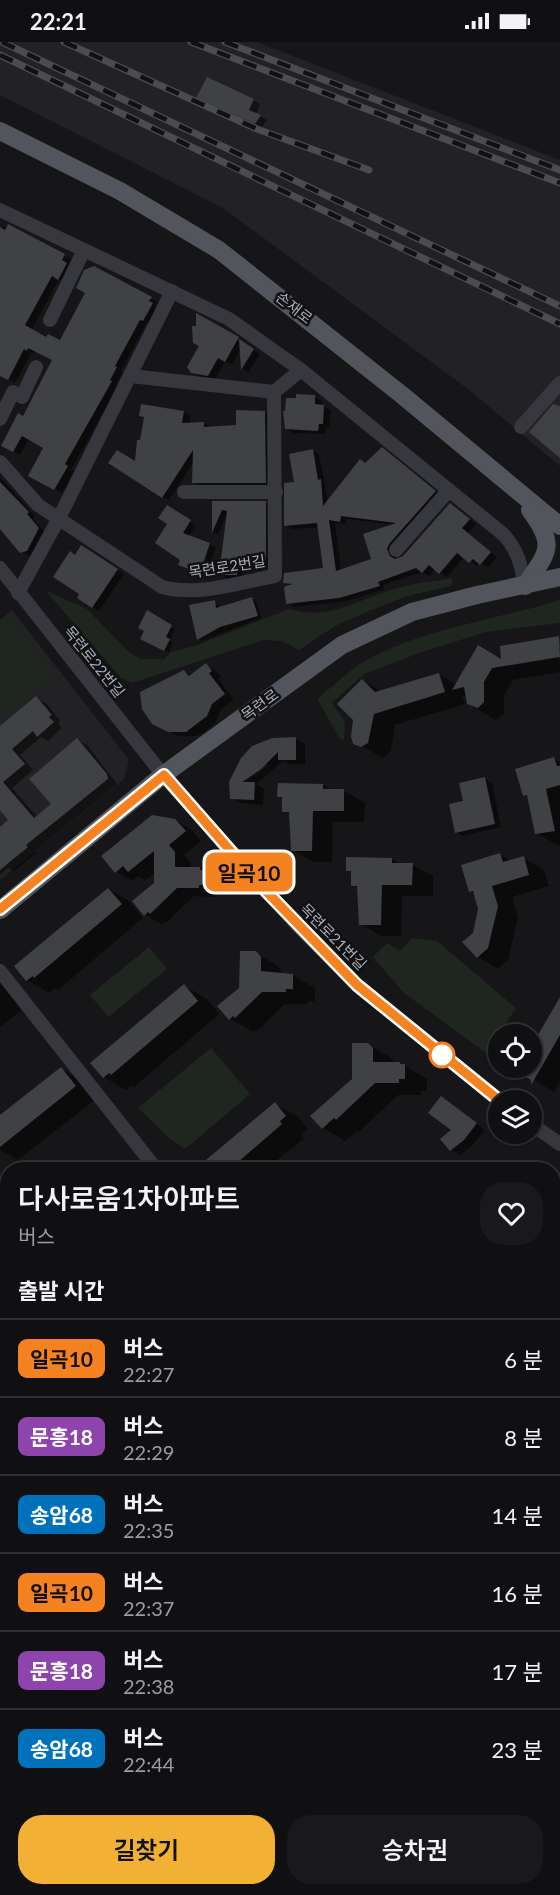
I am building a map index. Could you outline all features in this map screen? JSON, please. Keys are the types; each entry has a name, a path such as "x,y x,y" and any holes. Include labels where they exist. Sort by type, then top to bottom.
{"main road":[{"name":"손재로","path":"0,130 120,191 219,250 560,526"},
{"path":"510,485 545,530 548,543 545,556 525,586"},
{"name":"목련로","path":"0,909 164,775 342,645 412,612 560,577"}],"street":[{"path":"0,210 229,319 302,370 503,534 514,545 520,559 525,586"},
{"path":"50,320 84,250"},
{"path":"18,593 59,518 172,291"},
{"path":"0,419 13,392 22,397 36,367"},
{"path":"131,376 274,392 302,370"},
{"path":"521,427 560,382"},
{"name":"목련로2번길","path":"59,518 162,587 177,591 192,590 275,576 274,392"},
{"path":"0,462 38,505 59,518"},
{"path":"396,550 449,490"},
{"path":"184,492 276,492"},
{"name":"목련로22번길","path":"0,568 164,775"},
{"name":"목련로21번길","path":"164,775 270,896 357,985 488,1091"},
{"path":"0,971 151,1162"},
{"path":"542,1132 560,1144"}],"shaded area":[{"path":"0,42 257,42 560,160 560,466 468,389 223,208 0,95"},
{"path":"453,578 451,586 407,596 335,626 299,650 282,641 264,640 132,683 121,678 46,591 87,609 130,653 141,659 164,659 171,652 198,645 289,609 304,612 331,611 397,588"},
{"path":"560,600 560,623 486,632 422,652 364,674 332,703 345,722 344,740 340,739 317,699 360,664 383,652 432,633"},
{"path":"12,610 129,760 124,779 0,880 0,620"},
{"path":"4,617 10,618 54,676 0,721 0,620"},
{"path":"412,938 437,941 516,1008 505,1024 488,1024 486,1053 404,993 373,957 387,943 400,951"},
{"path":"149,947 167,969 108,1017 90,995"},
{"path":"211,1048 250,1094 185,1149 168,1137 138,1108"}],"building":[{"path":"207,77 254,99 249,110 261,115 255,124 196,98"},
{"path":"8,224 65,254 62,260 67,263 58,280 52,276 25,325 46,337 48,334 60,340 85,293 76,288 84,270 94,266 152,297 149,301 153,303 143,321 140,320 115,366 117,367 110,380 112,381 65,464 68,466 54,490 28,476 43,448 22,436 13,452 1,446 18,413 23,416 52,360 28,348 27,351 24,349 8,380 0,376 0,227 5,230"},
{"path":"196,313 239,337 225,362 218,358 208,376 191,373 187,367 199,346 193,343 192,326 196,326"},
{"path":"239,339 254,349 241,370"},
{"path":"296,394 315,395 315,404 324,405 323,424 319,424 318,431 285,429 283,411 285,411 286,398 296,398"},
{"path":"141,404 184,411 182,423 204,422 204,427 236,425 236,410 265,411 266,483 192,483 193,450 162,498 108,463 117,450 135,461 137,440 140,440 144,417 139,416"},
{"path":"553,404 560,406 560,458 529,432"},
{"path":"382,447 436,491 389,544 387,549 390,556 395,559 403,556 450,503 470,519 462,528 491,552 480,565 473,559 469,563 457,553 439,574 429,565 422,573 416,568 378,582 380,586 339,598 286,604 284,587 292,584 283,583 284,573 323,568 317,523 284,526 284,483 294,482 289,454 313,449 318,480 321,479 323,506 360,459 365,463","holes":["341,516 396,523 363,534 371,559 336,571 329,520 340,522"]},
{"path":"0,482 29,512 27,514 39,528 27,551 20,553 0,529"},
{"path":"212,501 266,501 266,562 238,568 237,575 219,575 227,511 222,510 212,533"},
{"path":"167,505 191,520 183,533 210,543 200,573 178,565 180,560 155,543 167,524 158,518"},
{"path":"81,545 118,569 92,608 77,598 79,594 53,577 70,551 75,555"},
{"path":"252,597 258,616 220,627 197,640 189,605 215,600 216,608"},
{"path":"147,610 172,625 166,637 170,639 164,651 140,639 144,631 138,628"},
{"path":"559,636 560,657 492,668 484,682 484,702 478,708 467,704 464,687 452,690 478,645 501,659 500,646"},
{"path":"206,663 212,671 209,673 225,694 212,704 207,716 186,732 168,732 152,724 142,709 140,692 184,670 189,676"},
{"path":"439,673 445,692 374,714 368,743 361,747 353,744 351,736 353,720 337,704 362,679 375,692"},
{"path":"36,696 52,715 49,717 54,722 37,737 33,731 12,749 25,764 3,782 34,818 51,804 29,779 77,738 107,774 108,779 26,845 28,847 0,870 0,827 8,820 0,810 0,726"},
{"path":"296,737 296,760 278,760 278,752 261,769 242,782 255,782 254,800 230,799 229,782 241,758 252,746 272,738"},
{"path":"554,757 557,766 560,766 560,785 546,789 555,831 535,834 527,795 523,796 515,769"},
{"path":"485,777 495,824 455,833 449,804 463,801 459,783"},
{"path":"278,783 323,784 323,789 344,789 344,811 313,811 312,851 291,851 289,812 282,812 282,797 277,797"},
{"path":"152,815 175,819 186,831 169,845 175,852 175,867 200,867 200,870 204,870 203,885 199,885 199,888 177,888 150,914 148,912 144,916 132,901 154,883 154,851 128,872 123,866 115,873 101,856"},
{"path":"500,853 503,862 524,856 529,875 492,886 498,906 488,948 477,958 462,942 473,933 478,909 473,891 469,892 461,865"},
{"path":"346,857 392,858 392,863 413,863 412,885 382,885 381,925 359,925 357,886 351,886 351,871 346,871"},
{"path":"108,888 122,904 34,978 33,976 26,981 14,966"},
{"path":"240,951 256,951 261,957 261,971 293,974 293,989 286,989 286,992 262,992 235,1018 233,1016 229,1020 217,1006 239,988"},
{"path":"184,984 198,1001 111,1075 109,1073 103,1078 90,1063"},
{"path":"560,997 560,1035 542,1066 542,1028"},
{"path":"352,1043 368,1043 373,1048 373,1062 405,1064 405,1079 399,1079 399,1083 375,1083 336,1120 334,1118 322,1129 310,1116 352,1079"},
{"path":"61,1067 76,1086 0,1147 0,1115"},
{"path":"441,1096 477,1123 464,1140 450,1151 440,1139 451,1130 428,1113"},
{"path":"275,1102 286,1116 280,1121 282,1124 238,1162 204,1162"}],"railway":[{"path":"2,42 560,306"},
{"path":"64,42 257,129 369,170"},
{"path":"191,42 560,183"},
{"path":"225,42 560,170"},
{"path":"0,55 560,324"}],"bus line":[{"name":"일곡10","path":"0,909 164,775 297,925 357,985 488,1091"}]}
